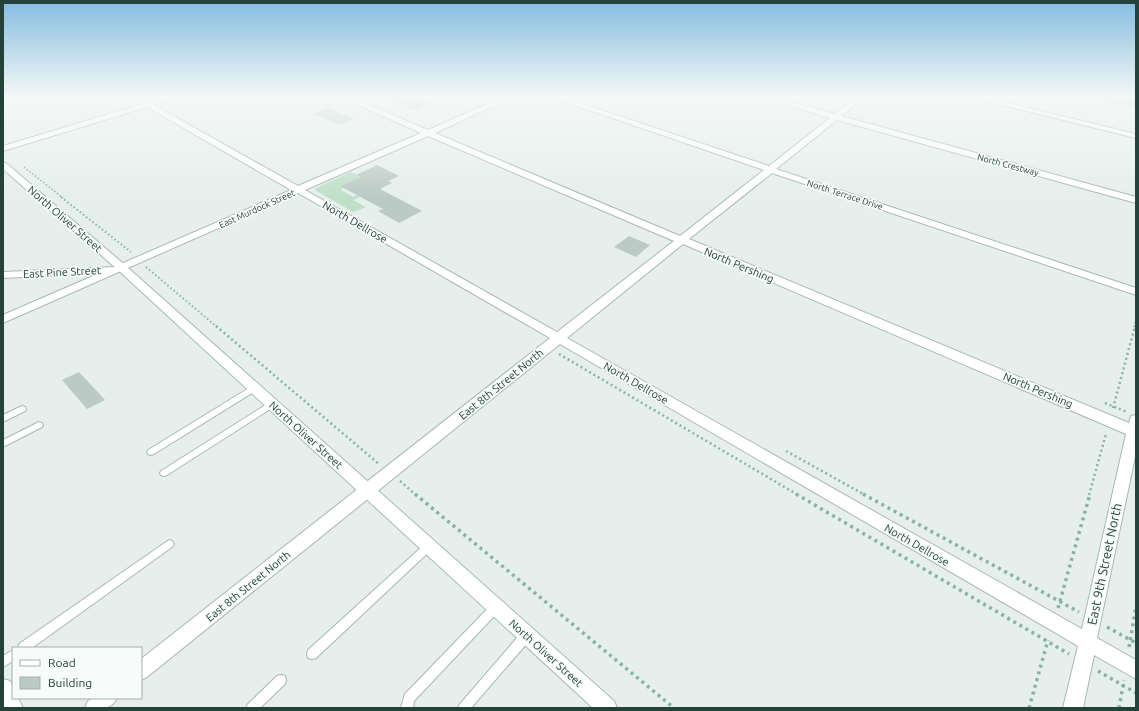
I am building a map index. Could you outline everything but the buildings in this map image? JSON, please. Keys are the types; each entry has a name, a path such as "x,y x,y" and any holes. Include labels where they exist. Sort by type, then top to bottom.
{"street":[{"path":"3,149 65,130"},
{"name":"North Dellrose","path":"193,130 1136,670"},
{"name":"North Pershing","path":"421,130 1110,421 1135,427"},
{"name":"East Murdock Street","path":"3,320 434,130"},
{"name":"North Terrace Drive","path":"652,130 1136,292"},
{"name":"East 8th Street North","path":"142,670 819,130"},
{"name":"North Crestway","path":"884,130 1136,200"},
{"path":"1112,130 1136,136"},
{"name":"North Oliver Street","path":"3,165 122,268 607,708"},
{"name":"East Pine Street","path":"3,275 122,268"},
{"name":"East 9th Street North","path":"1073,708 1135,427"},
{"path":"3,688 13,708"},
{"path":"95,708 107,699"}],"lane":[{"path":"151,452 254,388"},
{"path":"164,473 272,404"},
{"path":"3,418 22,409"},
{"path":"3,444 39,425"},
{"path":"24,647 169,544"},
{"path":"312,654 428,547"},
{"path":"407,708 409,698 495,608"},
{"path":"464,708 526,635"},
{"path":"3,662 12,656"},
{"path":"252,708 281,680"}],"path":[{"path":"20,163 134,255"},
{"path":"1029,708 1110,421 1136,321"},
{"path":"559,354 1136,693"},
{"path":"784,450 1136,643"}],"green space":[{"path":"351,172 361,177 341,186 344,188 341,190 353,197 357,195 360,197 353,200 366,207 353,212 315,190 316,188"}]}
